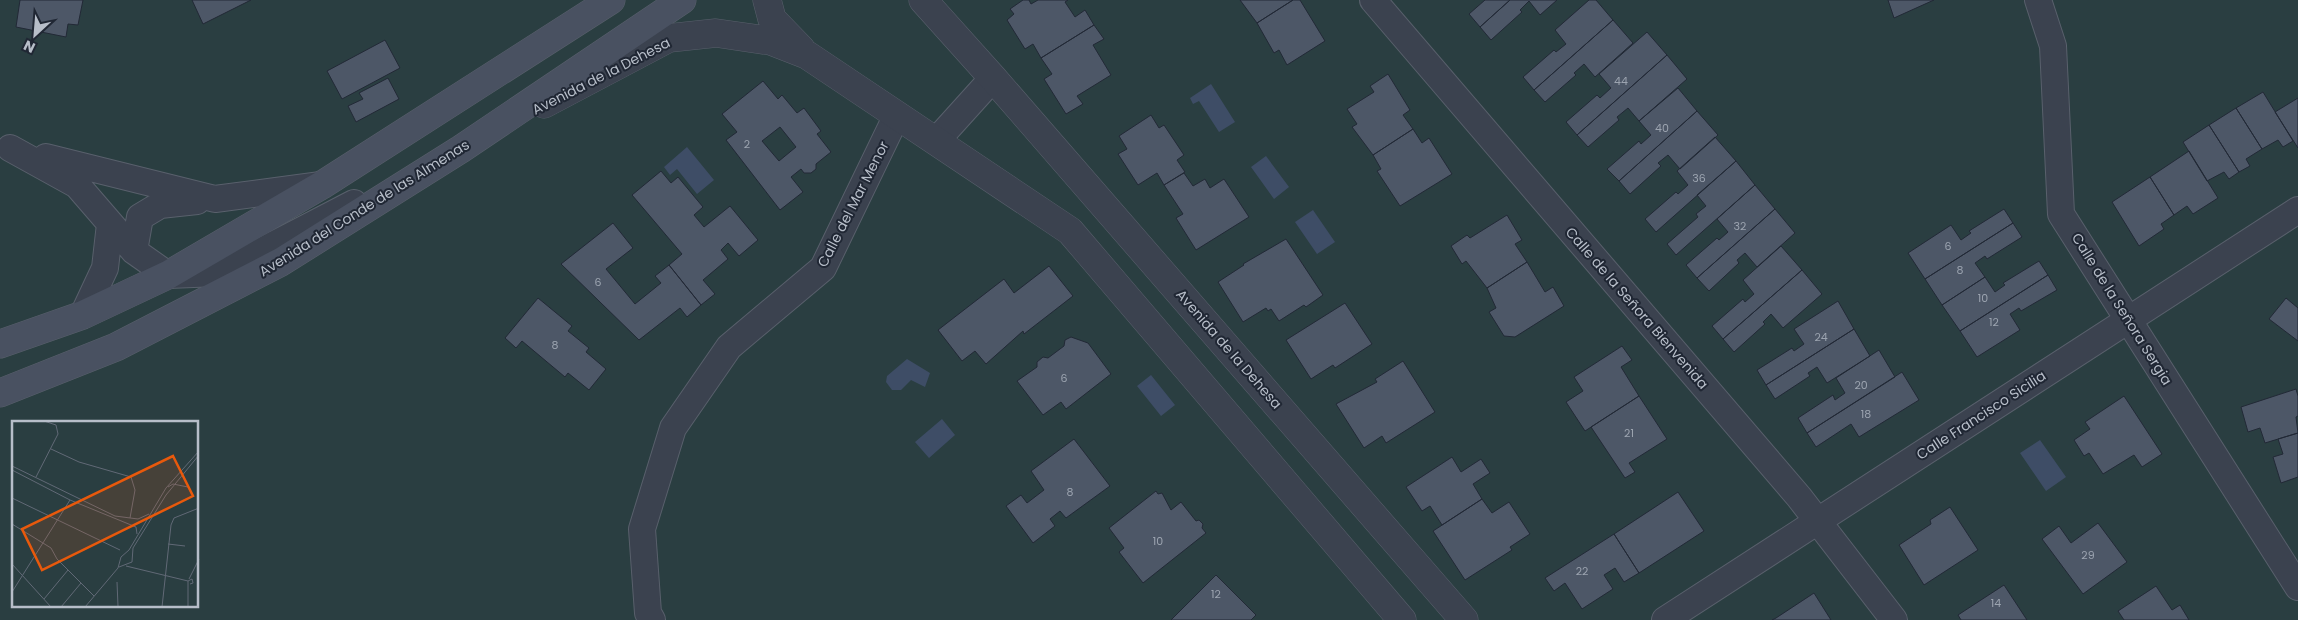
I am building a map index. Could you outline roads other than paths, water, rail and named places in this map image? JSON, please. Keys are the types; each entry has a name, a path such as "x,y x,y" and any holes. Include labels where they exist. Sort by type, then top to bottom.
{"main road":[{"path":"0,344 83,315 168,275 322,185 611,0"},
{"name":"Avenida del Conde de las Almenas","path":"0,393 116,347 281,262 462,149 682,0"}],"street":[{"name":"Avenida de la Dehesa","path":"767,0 772,19 807,55"},
{"name":"Avenida de la Dehesa","path":"923,0 1464,620"},
{"name":"Calle de la Señora Bienvenida","path":"1373,0 1818,521 1894,620"},
{"name":"Calle de la Señora Sergia","path":"2038,0 2053,46 2061,214 2298,587"},
{"name":"Avenida de la Dehesa","path":"462,149 669,38 716,33 771,41 807,55 1070,231 1402,620"},
{"path":"936,140 993,78"},
{"name":"Calle del Mar Menor","path":"652,620 648,613 642,530 674,428 729,347 823,268 898,115"},
{"path":"5,147 215,199"},
{"path":"5,147 78,185 134,252 168,275 219,272 462,149"},
{"path":"134,252 140,217 160,204 322,185"},
{"name":"Calle Francisco Sicilia","path":"1664,620 2298,210"},
{"path":"83,315 105,268 110,224"}],"water":[{"path":"1211,84 1235,122 1219,132 1199,101 1193,104 1190,98"},
{"path":"687,147 714,180 697,194 677,169 670,175 664,167"},
{"path":"1266,156 1289,187 1274,199 1251,167"},
{"path":"1313,210 1335,242 1317,254 1295,222"},
{"path":"907,359 930,373 925,387 911,380 901,390 892,390 886,382 887,376"},
{"path":"1151,375 1175,405 1161,416 1137,386"},
{"path":"942,419 955,435 929,458 915,442"},
{"path":"2040,440 2066,477 2046,491 2020,453"}]}
